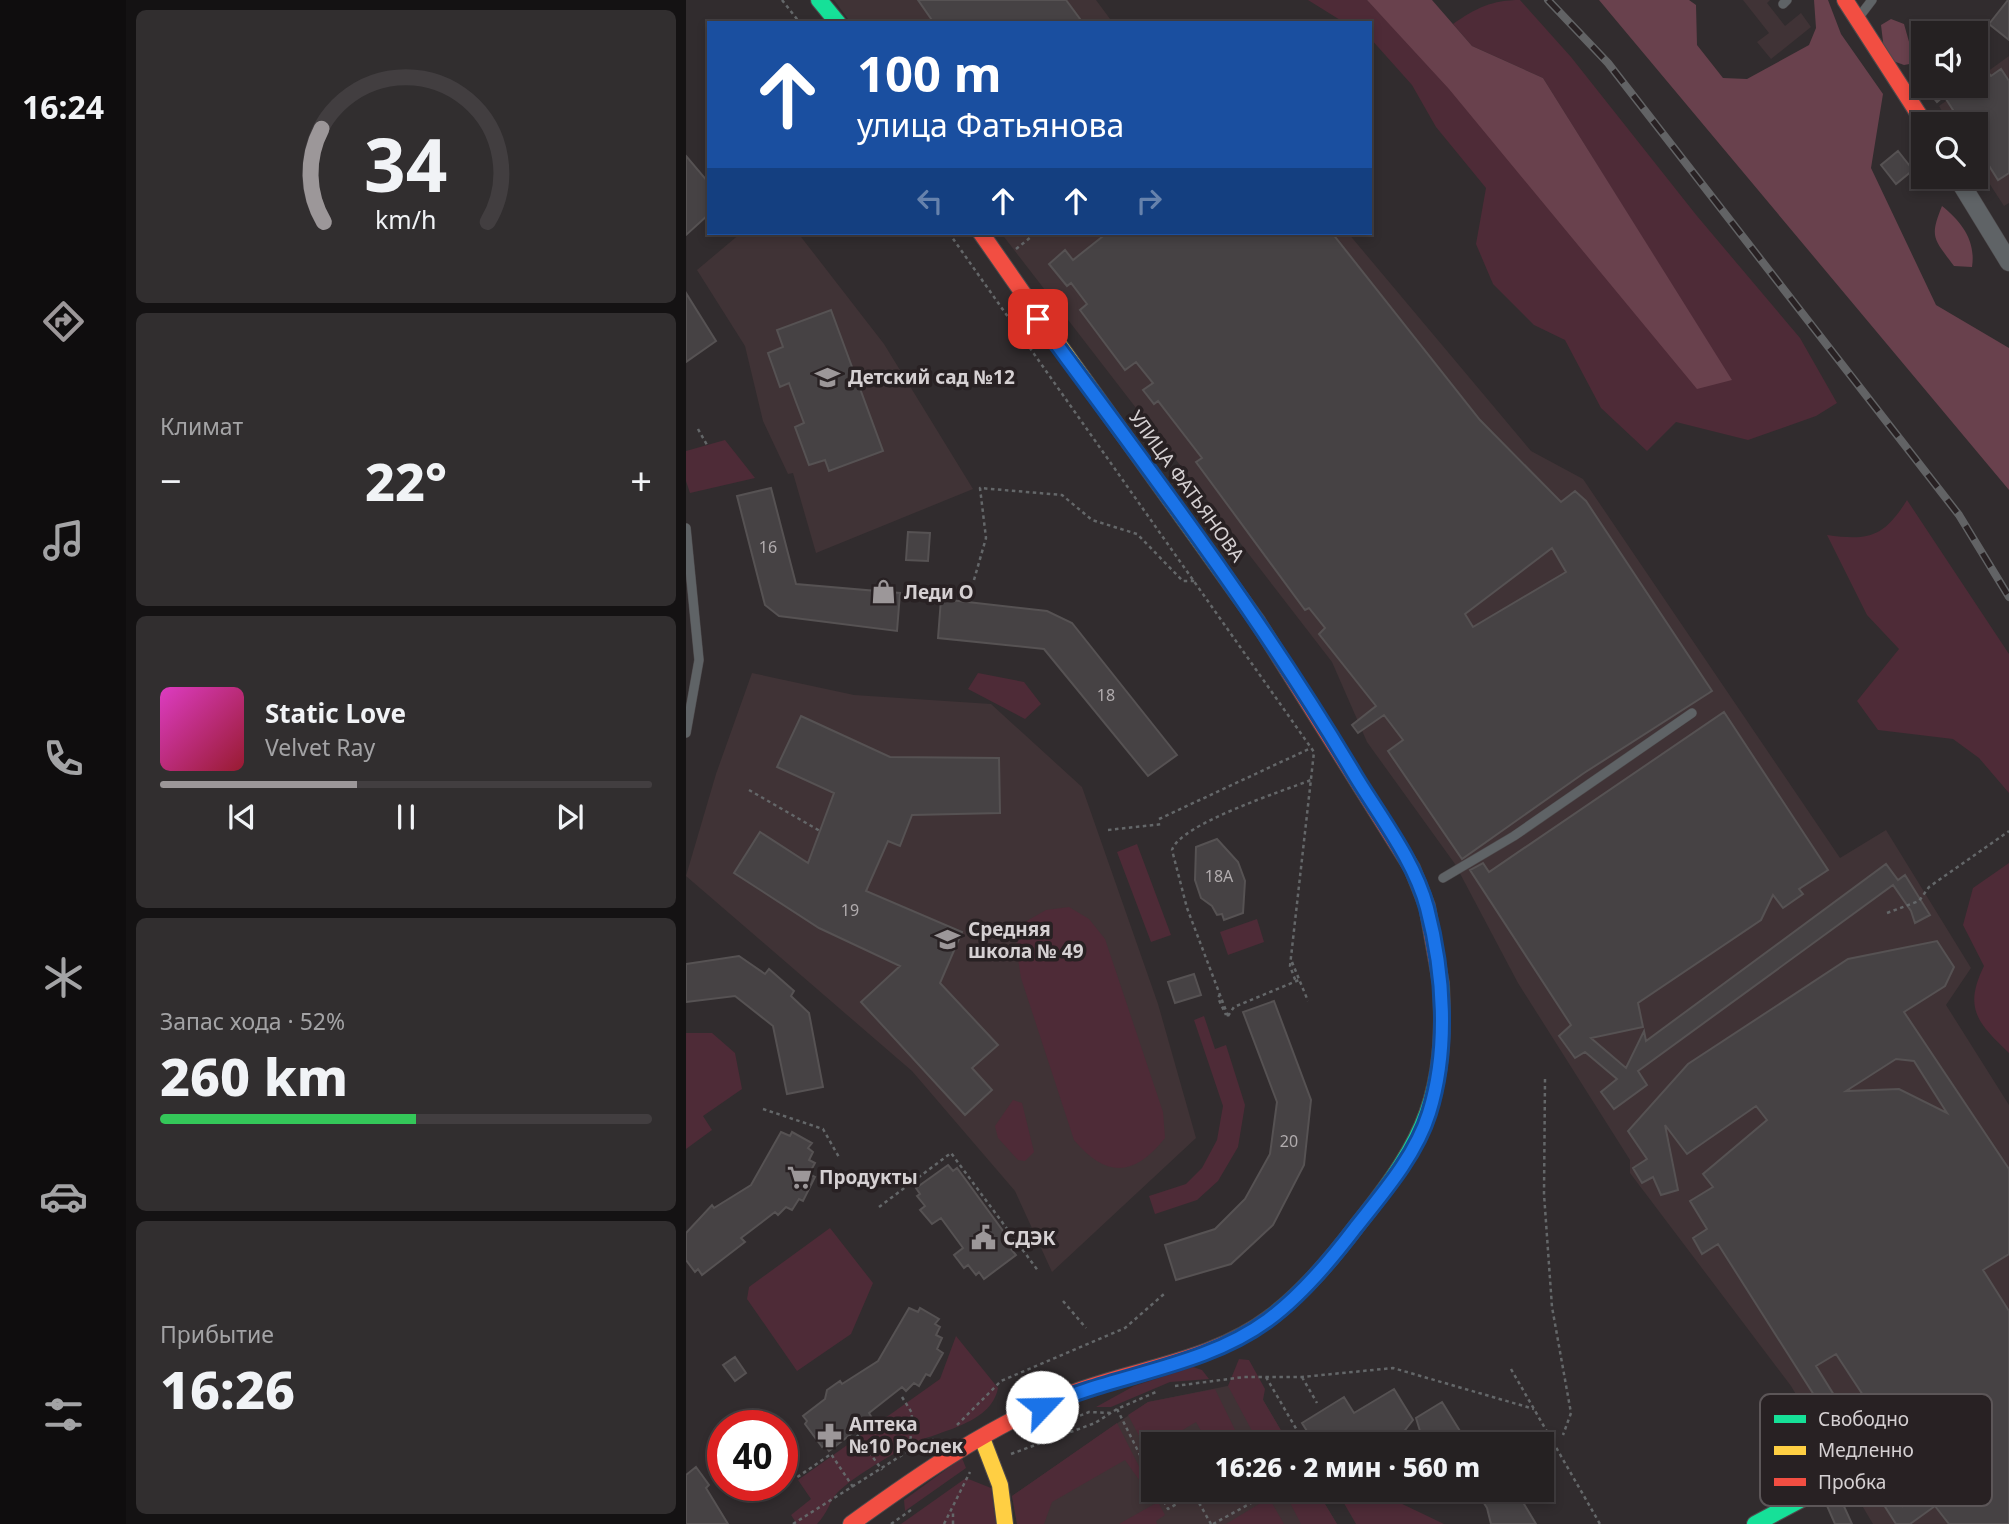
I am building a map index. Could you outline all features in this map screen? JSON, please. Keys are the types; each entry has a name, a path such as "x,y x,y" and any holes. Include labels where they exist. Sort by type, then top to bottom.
{"street":[{"path":"819,0 836,21"},
{"path":"1845,0 1917,112"},
{"path":"1964,189 2009,262"},
{"name":"УЛИЦА ФАТЬЯНОВА","path":"851,1524 982,1438 1070,1394 1206,1353 1269,1320 1331,1260 1398,1173 1429,1116 1442,1054 1438,972 1427,908 1410,867 1336,743 1258,622 1038,319 982,235"},
{"path":"982,1438 1000,1485 1005,1524"},
{"path":"1755,1524 1789,1506"}],"lane":[{"path":"1858,18 1872,0"},
{"path":"686,528 699,660 686,733"},
{"path":"1443,878 1514,836 1692,713"}],"path":[{"path":"782,0 798,21"},
{"path":"950,235 1314,752 1290,966 1308,1001"},
{"path":"698,429 707,445"},
{"path":"974,580 986,538 980,488 1062,495 1092,520 1137,534 1183,581 1195,581"},
{"path":"1159,819 1311,748"},
{"path":"1297,981 1234,1007 1228,1016 1187,908 1172,850 1175,840 1193,828 1311,780"},
{"path":"748,790 820,831"},
{"path":"1108,830 1163,824"},
{"path":"1887,913 1919,901 1929,887 2009,831"},
{"path":"1545,1079 1544,1194 1552,1307 1571,1413 1563,1435"},
{"path":"763,1109 822,1129 841,1160"},
{"path":"879,1206 951,1153 1039,1272"},
{"path":"952,1431 1002,1381 1125,1328 1164,1294"},
{"path":"1063,1301 1086,1328"},
{"path":"992,1460 1095,1423 1117,1409 1166,1387 1244,1377 1302,1377 1393,1367 1534,1409"},
{"path":"1511,1369 1600,1524"},
{"path":"1266,1377 1298,1432"},
{"path":"1302,1377 1317,1404"},
{"path":"902,1397 912,1413 910,1450"},
{"path":"1117,1409 1141,1457"},
{"path":"1035,1433 1037,1444"},
{"path":"857,1435 882,1470"},
{"path":"793,1524 910,1450 942,1436"},
{"path":"798,1477 831,1454 853,1488"},
{"path":"964,1473 972,1469"},
{"path":"972,1469 974,1478"},
{"path":"944,1524 953,1512 972,1469"},
{"path":"1164,1502 1168,1509 1180,1502"},
{"path":"1199,1502 1212,1524 1253,1502"},
{"path":"891,1524 912,1509"},
{"path":"953,1512 953,1524"}],"shaded area":[{"path":"834,0 1096,0 1112,21 850,21"},
{"path":"1308,0 1367,0 1731,380 1543,78 1472,46 1453,24 1485,6 1520,0 1571,57 1697,216 1800,338 1837,403 1816,416 1748,440 1676,422 1647,451 1601,408 1565,340 1534,325 1493,284 1476,244 1486,188 1436,127 1412,85 1372,40 1372,21 1342,21"},
{"path":"1367,0 1432,0 1472,46 1543,78 1732,380 1697,389 1449,89"},
{"path":"1599,0 1689,0 1696,5 1697,45 1723,78 1747,79 1809,45 1816,28 1814,0 1828,0 1841,34 1883,94 1871,168 1936,305 2009,348 2009,490"},
{"path":"1743,0 1770,0 1767,3 1785,26 1801,13 1811,27 1771,59 1757,42 1769,33"},
{"path":"1891,19 1904,24 1911,49 1911,64 1904,65 1885,58 1881,25"},
{"path":"2009,56 2009,203 2004,206 1988,181 1988,112 1943,112 1939,106 1950,98 1988,98 1988,71"},
{"path":"1942,206 1956,219 1970,240 1972,267 1954,266 1938,244 1935,232"},
{"name":"Детский сад №12","path":"739,235 800,235 884,344 973,489 816,553 793,473 788,474 763,421 745,346 697,270"},
{"path":"1003,235 1350,235 1531,451 1583,479 1840,858 1886,830 1971,968 1946,1005 2009,1105 2009,1524 1873,1524 1862,1506 1992,1506 1992,1394 1796,1394 1630,1173 1630,1160 1518,983 1455,864 1367,742 1332,662"},
{"path":"725,440 755,478 690,493 686,481 686,451"},
{"path":"1907,500 2009,654 2009,793 1979,758 1953,739 1878,730 1857,701 1899,649 1867,615 1827,535 1854,537 1874,534 1891,522"},
{"name":"Средняя школа № 49","path":"752,673 854,695 991,704 1082,787 1158,1004 1196,1138 1052,1272 1015,1191 912,1071 686,876 716,774"},
{"path":"978,673 1024,682 1041,704 1025,719 968,689"},
{"path":"1137,844 1171,935 1151,942 1117,852"},
{"path":"2009,863 2009,1053 1989,1033 1977,1014 1975,994 1984,966 1963,925 1973,888"},
{"path":"1069,907 1089,919 1105,939 1163,1112 1165,1138 1154,1151 1131,1166 1120,1168 1097,1161 1074,1140 1021,978 1016,946 1025,922 1046,910"},
{"path":"1257,919 1264,942 1228,955 1220,932"},
{"path":"1204,1016 1215,1049 1226,1045 1245,1105 1238,1147 1218,1181 1197,1200 1155,1214 1149,1196 1186,1184 1202,1168 1217,1140 1223,1106 1194,1020"},
{"path":"686,1033 712,1033 735,1053 742,1089 703,1116 712,1130 686,1149"},
{"path":"1013,1100 1022,1103 1034,1152 1025,1161 1018,1160 998,1138 995,1126"},
{"path":"830,1228 873,1283 851,1334 797,1371 747,1299 749,1287"},
{"path":"956,1336 998,1388 985,1411 960,1426 918,1441 880,1462 837,1493 817,1524 797,1524 791,1515 811,1499 798,1480 940,1379"},
{"path":"1239,1359 1249,1360 1265,1389 1263,1400 1282,1432 1253,1432 1228,1386"},
{"path":"1193,1367 1202,1370 1209,1379 1170,1382 1111,1407 1096,1407 1134,1386"},
{"path":"1252,1381 1282,1432 1141,1432 1141,1502 1324,1502 1337,1524 1017,1524 1012,1496 1148,1402"},
{"path":"1215,1389 1235,1432 1202,1432 1196,1422 1179,1432 1141,1432 1141,1439 1128,1415 1148,1402"},
{"path":"1117,1423 1141,1470 1141,1483 1125,1460 1052,1502 1044,1524 1017,1524 1012,1496"},
{"path":"962,1458 966,1468 905,1511 904,1500"},
{"path":"966,1478 991,1488 996,1524 901,1524"},
{"path":"1158,1502 1165,1515 1156,1521 1157,1524 1119,1524"},
{"path":"1262,1502 1271,1502 1284,1524 1226,1524"},
{"path":"1290,1502 1324,1502 1337,1524 1301,1524"},
{"path":"1343,1502 1398,1502 1444,1524 1356,1524"}],"building":[{"path":"918,0 1066,0 1082,21 933,21"},
{"path":"2009,0 2009,40 1989,24"},
{"path":"2001,69 2009,81 2009,173 1998,180 1988,164 1988,112 1954,112 1945,98 1988,98 1988,72 1991,76"},
{"path":"1898,151 1911,167 1911,172 1896,184 1881,165"},
{"path":"686,156 707,181 707,216 686,235"},
{"path":"1104,235 1334,235 1480,420 1561,502 1575,491 1586,501 1712,691 1584,773 1462,859 1388,751 1403,740 1384,715 1358,733 1352,725 1376,706 1319,634 1325,628 1309,608 1305,610 1196,462 1202,458 1158,401 1154,404 1143,390 1153,383 1136,362 1125,370 1080,310 1087,304 1071,283 1067,286 1049,264 1065,250 1073,260","holes":["1552,548 1566,572 1473,627 1465,614"]},
{"path":"686,293 716,341 686,362"},
{"path":"831,310 883,451 829,471 825,460 809,465 795,427 804,423 789,383 780,387 768,353 783,347 777,330"},
{"path":"771,488 796,584 900,593 897,631 779,616 765,605 737,496"},
{"path":"908,532 930,533 928,561 906,560"},
{"path":"941,599 1047,611 1072,623 1177,755 1148,776 1044,649 938,638"},
{"path":"1724,712 1828,870 1799,889 1803,894 1783,908 1773,895 1761,920 1638,1003 1643,1027 1591,1038 1626,1068 1644,1031 1646,1041 1886,864 1898,880 1905,875 1930,915 1915,923 1911,911 1893,885 1638,1071 1647,1085 1614,1109 1601,1092 1617,1079 1585,1052 1575,1058 1559,1036 1571,1025 1470,870 1483,863 1489,872"},
{"path":"801,716 890,757 999,758 1000,813 912,815 900,846 888,841 866,891 962,932 940,983 998,1045 972,1068 992,1090 965,1115 861,1002 900,966 819,928 734,873 760,832 808,863 834,793 777,767"},
{"path":"1217,839 1238,862 1245,881 1243,913 1224,920 1222,914 1217,915 1212,906 1201,898 1195,880 1196,847"},
{"path":"1937,941 1954,967 1945,986 1904,1012 2009,1169 2009,1254 1983,1270 2009,1311 2009,1524 1949,1524 1935,1506 1992,1506 1992,1394 1862,1394 1836,1354 1816,1366 1833,1394 1813,1394 1718,1244 1702,1254 1693,1238 1707,1229 1690,1201 1713,1187 1703,1174 1767,1120 1756,1106 1687,1154 1665,1125 1678,1190 1661,1195 1653,1177 1642,1183 1633,1168 1647,1159 1628,1131 1688,1064 1848,959","holes":["1896,1059 1914,1061 1947,1113 1899,1089 1846,1091"]},
{"path":"739,956 765,974 769,969 794,991 791,996 809,1013 823,1087 787,1094 773,1026 735,996 686,1002 686,964"},
{"path":"1194,974 1201,995 1175,1003 1168,982"},
{"path":"1274,1001 1311,1100 1304,1165 1273,1225 1231,1264 1176,1280 1165,1245 1215,1229 1245,1199 1270,1154 1277,1102 1243,1012"},
{"path":"781,1132 790,1136 792,1132 812,1143 808,1148 813,1152 809,1160 815,1163 809,1174 815,1177 803,1201 799,1199 792,1210 786,1207 778,1215 775,1212 741,1238 745,1242 702,1275 698,1269 695,1272 686,1260 686,1233 712,1205 714,1208 751,1185"},
{"path":"948,1165 953,1171 957,1168 1014,1246 1011,1249 1016,1255 984,1279 979,1272 976,1275 968,1265 964,1268 954,1255 963,1248 941,1218 932,1224 920,1210 925,1206 917,1196 920,1194 916,1188"},
{"path":"909,1308 918,1312 920,1308 939,1319 935,1324 940,1327 936,1335 942,1338 937,1349 943,1353 930,1376 926,1374 919,1386 914,1383 906,1391 902,1387 869,1413 872,1418 829,1451 825,1445 822,1447 805,1424 807,1421 803,1416 825,1399 827,1390 840,1381 842,1384 878,1361"},
{"path":"735,1357 746,1373 735,1381 723,1365"},
{"path":"1394,1389 1413,1420 1404,1432 1308,1432 1302,1423 1344,1397 1354,1413"},
{"path":"1442,1402 1461,1432 1420,1432 1416,1418"},
{"path":"696,1467 707,1482 707,1501 714,1501 728,1524 686,1524 686,1475"},
{"path":"1483,1502 1523,1502 1536,1524 1491,1524"},
{"path":"1827,1506 1844,1506 1852,1524 1835,1524"},
{"path":"1885,1506 1935,1506 1910,1524 1896,1524"}],"railway":[{"path":"1548,0 1608,63 1959,515 2009,597"}],"traffic: fast":[{"path":"819,0 836,21"},
{"path":"1271,1317 1307,1284 1339,1248 1382,1193 1416,1139 1427,1113 1440,1056 1441,984"},
{"path":"1755,1524 1789,1506"}],"traffic: slow":[{"path":"1057,342 1257,621"},
{"path":"982,1438 1000,1485 1005,1524"}],"traffic: jam":[{"path":"1845,0 1917,112"},
{"path":"982,235 1057,342"},
{"path":"1257,621 1412,868 1427,906 1441,984"},
{"path":"851,1524 930,1469 985,1435 1042,1405 1097,1384 1200,1354 1249,1332 1271,1317"}],"place":[{"name":"Детский сад №12","path":"828,377"},
{"name":"Леди О","path":"884,592"},
{"name":"Средняя школа № 49","path":"948,940"},
{"name":"Продукты","path":"799,1177"},
{"name":"СДЭК","path":"983,1238"},
{"name":"Аптека №10 Рослек","path":"829,1435"}],"route":[{"path":"1038,319 1251,611 1336,743 1417,879 1427,908 1438,972 1442,1054 1429,1116 1398,1173 1331,1260 1269,1320 1206,1353 1070,1394 1042,1407"}]}
